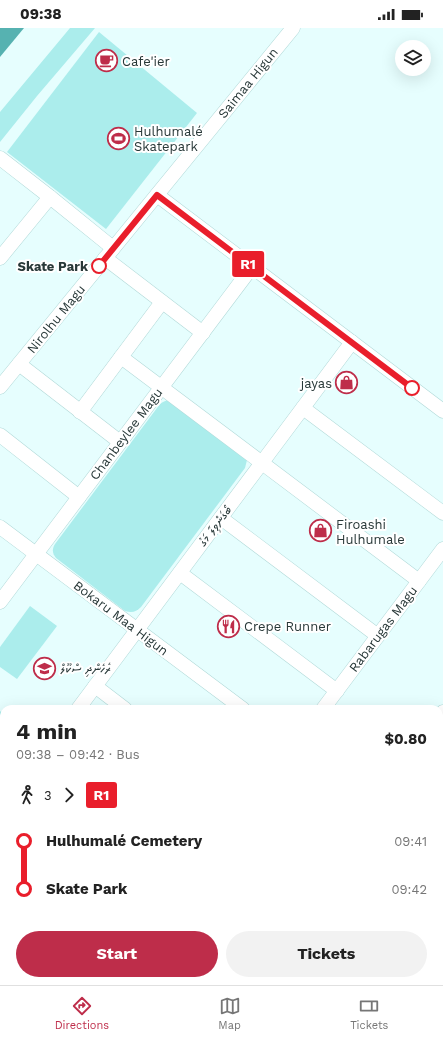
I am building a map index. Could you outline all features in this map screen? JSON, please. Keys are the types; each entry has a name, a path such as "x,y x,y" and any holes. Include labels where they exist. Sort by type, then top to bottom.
{"street":[{"name":"Saimaa Higun","path":"157,195 293,28"},
{"path":"0,158 50,197 162,302 202,333"},
{"name":"Nirolhu Magu","path":"0,387 157,195"},
{"path":"157,195 443,411"},
{"path":"0,258 50,197"},
{"name":"Chanbeylee Magu","path":"0,602 252,267"},
{"path":"80,412 162,302"},
{"name":"ބޯގަންވިލާ މަގު","path":"81,705 352,342"},
{"path":"121,357 419,581"},
{"path":"19,364 120,442"},
{"path":"303,408 443,513"},
{"path":"0,435 79,497"},
{"path":"221,518 378,636"},
{"name":"Bokaru Maa Higun","path":"0,527 238,705"},
{"name":"Rabarugas Magu","path":"326,705 443,549"},
{"path":"180,573 337,691"},
{"path":"95,686 120,705"}],"shaded area":[{"path":"0,28 24,28 0,57"},
{"path":"70,28 95,28 0,142 0,112"},
{"path":"99,32 197,113 106,229 7,152"},
{"path":"170,399 247,460 245,468 141,607 134,612 127,612 56,558 53,553 53,549 55,544 160,404"},
{"path":"30,606 57,626 17,679 0,667 0,647"}],"bus line":[{"name":"R1","path":"99,266 157,195 412,388"}],"place":[{"name":"Cafe'ier","path":"106,61"},
{"name":"Hulhumalé Skatepark","path":"118,138"},
{"name":"Skate Park","path":"99,266"},
{"name":"jayas","path":"347,383"},
{"name":"Firoashi Hulhumale","path":"321,531"},
{"name":"Crepe Runner","path":"229,626"},
{"name":"ރެހެންދި ސްކޫލް","path":"44,668"}]}
